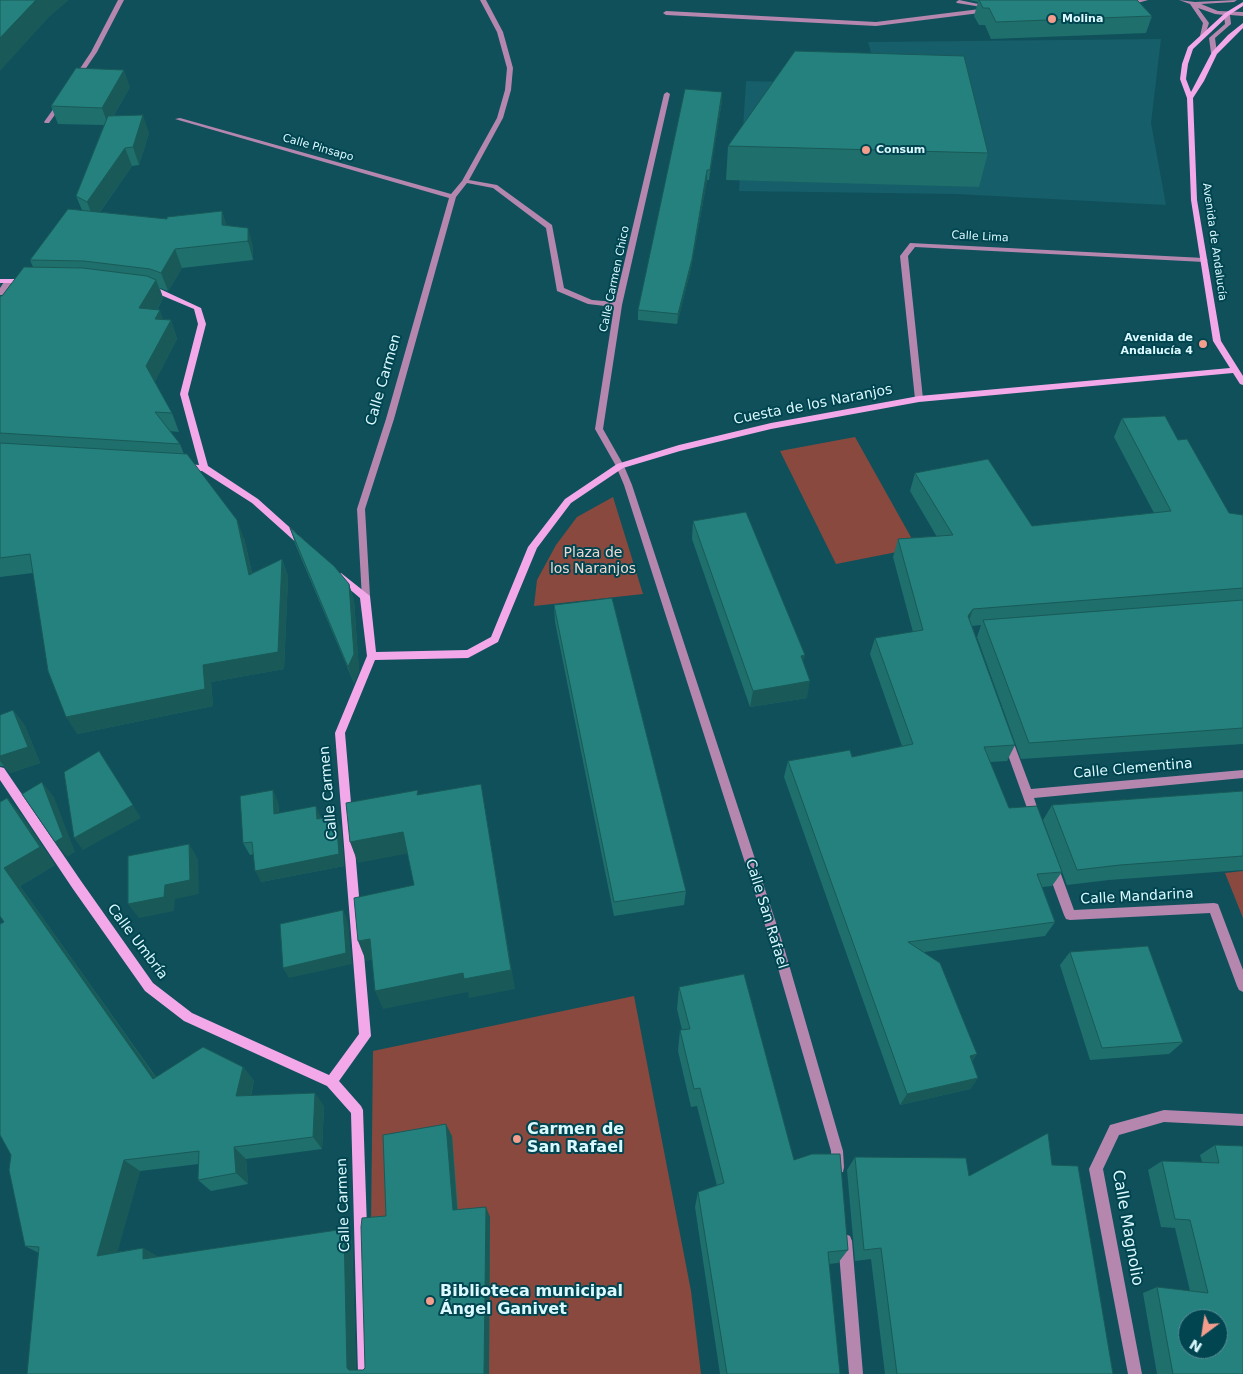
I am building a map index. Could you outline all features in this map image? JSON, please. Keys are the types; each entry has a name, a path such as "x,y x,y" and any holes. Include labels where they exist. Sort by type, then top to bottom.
{"street":[{"path":"73,83 94,52 121,0"},
{"name":"Calle Carmen","path":"365,1374 357,1110 331,1082 365,1036 340,733 372,656 365,596 360,509 390,419 453,197 465,181 500,118 509,82 510,68 500,32 483,0"},
{"path":"1121,4 1146,0"},
{"path":"1182,0 1217,13 1243,14"},
{"path":"1192,3 1234,0"},
{"path":"666,14 876,24 999,8 959,2"},
{"path":"1192,3 1206,23 1202,35"},
{"name":"Avenida de Andalucía","path":"1243,4 1227,14 1190,48 1183,79 1190,98 1194,200 1217,341 1243,382"},
{"path":"1214,53 1212,38 1228,24 1227,14"},
{"path":"1190,98 1201,81 1214,53 1243,25"},
{"name":"Calle Carmen Chico","path":"620,466 599,429 618,305 667,94"},
{"path":"47,122 63,98"},
{"name":"Calle Pinsapo","path":"178,119 453,197"},
{"path":"465,181 494,186 548,227 560,289 591,302 618,305"},
{"name":"Calle Lima","path":"919,399 904,256 913,244 1204,260"},
{"path":"0,281 36,282"},
{"path":"0,293 9,281"},
{"path":"138,289 157,291 197,308 202,324 184,394 204,468"},
{"name":"Cuesta de los Naranjos","path":"372,656 468,654 495,639 533,547 568,501 620,466 679,448 771,426 919,399 1235,370"},
{"name":"Calle San Rafael","path":"620,466 628,485 777,944 837,1151 839,1180"},
{"path":"175,467 204,468 254,501 310,551"},
{"path":"331,570 365,596"},
{"path":"1004,731 1040,831"},
{"name":"Calle Umbría","path":"0,771 149,987 188,1016 331,1082"},
{"name":"Calle Clementina","path":"1026,794 1243,774"},
{"name":"Calle Mandarina","path":"1050,859 1070,916 1214,908 1243,986"},
{"name":"Calle Magnolio","path":"1135,1374 1096,1169 1115,1130 1164,1116 1243,1120"},
{"path":"844,1229 856,1374"}],"shaded area":[{"path":"1161,39 1151,123 1166,205 956,194 739,191 746,81 880,84 868,42"}],"green space":[{"path":"855,437 917,548 836,564 780,451"},
{"name":"Plaza de los Naranjos","path":"613,497 643,594 534,606 537,580 556,545 577,517"},
{"path":"1243,871 1243,918 1225,873"},
{"name":"Carmen de San Rafael","path":"634,996 691,1291 701,1374 371,1374 373,1051"}],"building":[{"path":"0,0 36,0 0,38"},
{"path":"979,0 1137,0 1152,16 996,22 989,8 983,8"},
{"path":"795,51 964,56 988,153 728,146"},
{"path":"76,68 124,70 102,108 51,106"},
{"path":"685,89 722,92 710,170 707,170 692,259 678,314 638,310"},
{"path":"143,115 133,147 125,148 87,202 76,196 108,116"},
{"path":"68,209 167,219 167,217 222,211 222,225 248,228 248,241 175,249 161,273 150,269 84,261 30,260"},
{"path":"24,267 83,268 147,276 156,280 139,308 160,310 155,319 171,320 146,366 172,413 155,412 180,444 0,433 0,296 2,296"},
{"path":"1165,416 1178,440 1187,439 1229,513 1243,515 1243,588 973,609 968,616 1015,745 984,747 1009,808 1037,806 1062,872 1037,874 1055,922 908,942 940,963 977,1054 970,1056 978,1078 907,1094 788,761 850,750 852,757 913,744 875,638 923,630 898,539 953,535 915,473 988,459 1032,526 1171,511 1122,418"},
{"path":"0,443 187,454 237,520 249,575 282,559 278,652 203,665 205,689 66,717 48,671 30,554 0,558"},
{"path":"746,512 805,655 801,656 810,681 753,691 693,521"},
{"path":"290,528 334,566 349,584 354,654 348,667"},
{"path":"612,598 686,891 614,902 554,605"},
{"path":"1243,600 1243,728 1029,743 983,620"},
{"path":"13,710 28,747 0,756 0,715"},
{"path":"99,751 133,805 74,838 64,772"},
{"path":"42,782 63,837 55,842 22,794"},
{"path":"481,784 511,970 464,979 463,973 375,991 370,939 358,941 354,898 414,885 403,832 350,842 346,803 418,790 417,795"},
{"path":"273,790 274,814 316,806 317,819 336,816 339,854 255,871 252,842 243,843 240,796"},
{"path":"1243,791 1243,856 1077,870 1052,805"},
{"path":"7,798 40,847 4,868 153,1079 203,1047 243,1067 236,1096 315,1093 313,1137 234,1147 236,1173 198,1180 199,1151 124,1160 97,1256 143,1248 143,1259 344,1229 347,1368 349,1370 363,1370 365,1368 361,1227 362,1218 386,1216 383,1135 446,1124 453,1210 486,1207 484,1374 27,1374 39,1247 25,1246 9,1170 11,1155 0,1135 0,924 4,922 0,916 0,802"},
{"path":"189,844 190,880 165,885 164,897 128,904 128,856"},
{"path":"343,910 346,953 283,968 280,924"},
{"path":"1148,946 1183,1042 1102,1048 1070,952"},
{"path":"744,974 794,1160 812,1154 840,1154 848,1250 828,1252 840,1374 727,1374 698,1192 724,1183 700,1088 694,1089 680,1030 690,1029 679,987"},
{"path":"1048,1133 1052,1165 1078,1166 1113,1374 897,1374 881,1248 864,1250 855,1157 966,1158 969,1176"},
{"path":"1215,1145 1243,1146 1243,1374 1173,1374 1157,1287 1208,1293 1190,1220 1175,1219 1162,1161 1219,1163"}],"place":[{"name":"Molina","path":"1052,19"},
{"name":"Consum","path":"866,150"},
{"name":"Avenida de Andalucía 4","path":"1203,344"},
{"name":"Carmen de San Rafael","path":"517,1139"},
{"name":"Biblioteca municipal Ángel Ganivet","path":"430,1301"}]}
